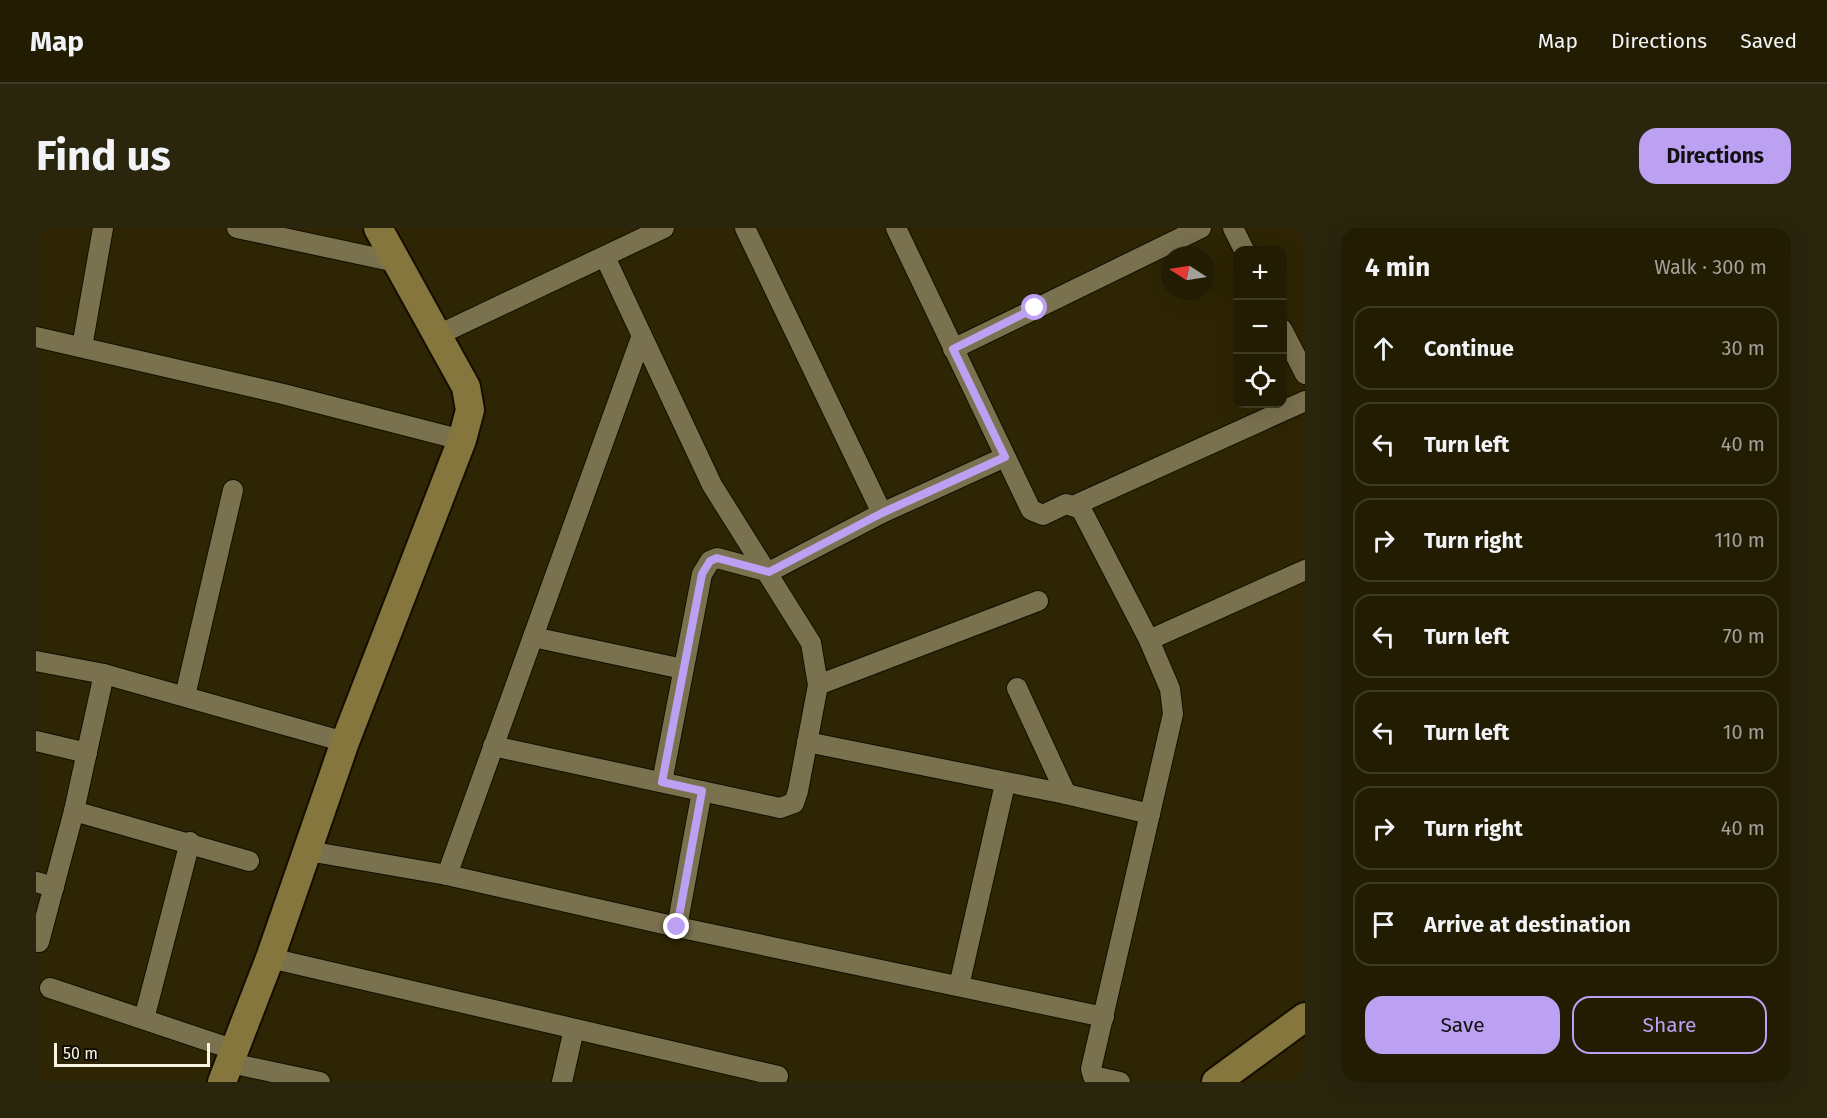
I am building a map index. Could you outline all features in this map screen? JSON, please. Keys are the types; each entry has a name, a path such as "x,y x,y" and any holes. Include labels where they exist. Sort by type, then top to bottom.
{"street":[{"path":"82,347 103,228"},
{"path":"237,228 396,262"},
{"path":"229,1065 270,958 345,742 462,441 470,410 470,399 438,335 378,228"},
{"path":"438,335 664,228"},
{"path":"745,228 882,513"},
{"path":"896,228 1031,510 1043,515 1066,504 1081,508 1149,640 1173,702 1092,1072 1096,1077 1120,1082"},
{"path":"953,349 1201,228"},
{"path":"1233,228 1242,246"},
{"path":"493,746 780,808 789,806 796,798 818,685 811,643 769,572 712,486 605,257"},
{"path":"36,337 283,394 462,441"},
{"path":"447,875 641,338"},
{"path":"1287,339 1305,374"},
{"path":"1073,506 1305,401"},
{"path":"662,782 702,574 710,561 717,558 769,572 882,513 1005,457"},
{"path":"184,696 233,490"},
{"path":"1149,640 1305,570"},
{"path":"818,685 1038,601"},
{"path":"533,637 683,669"},
{"path":"36,660 104,674 345,742"},
{"path":"39,942 45,884 74,810 104,674"},
{"path":"1017,688 1066,794"},
{"path":"36,741 87,753"},
{"path":"807,742 1005,784 1066,794 1150,814"},
{"path":"959,986 1005,784"},
{"path":"677,927 702,791"},
{"path":"74,810 249,861"},
{"path":"144,1019 190,842"},
{"path":"308,851 447,875 677,927 1104,1017"},
{"path":"270,958 778,1076"},
{"path":"50,988 144,1019 229,1065 320,1082"},
{"path":"1216,1082 1305,1017"},
{"path":"562,1082 574,1029"}],"route":[{"path":"677,927 702,791 662,782 702,574 706,566 717,558 769,572 882,513 1005,457 953,349 1035,308"}]}
